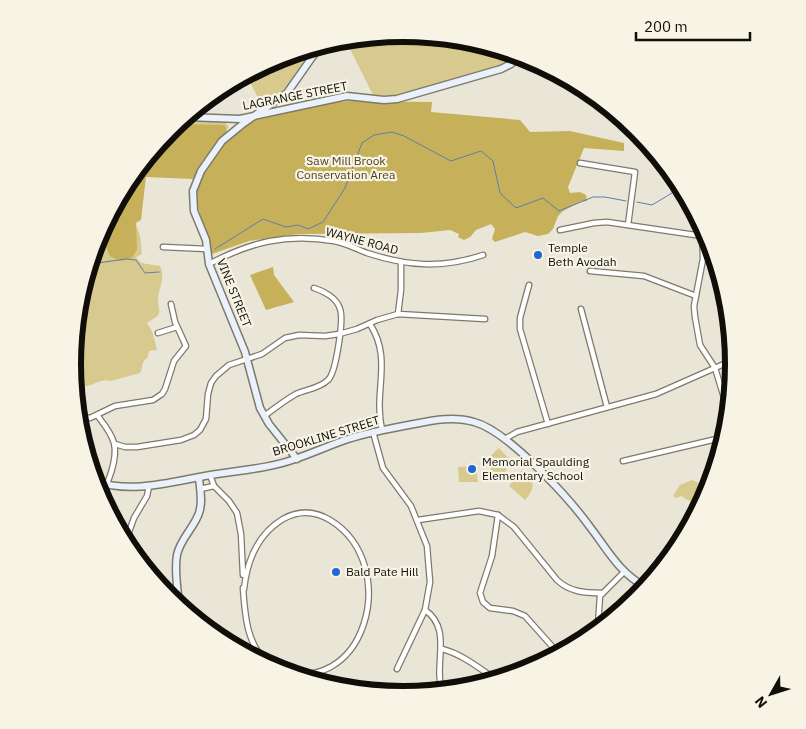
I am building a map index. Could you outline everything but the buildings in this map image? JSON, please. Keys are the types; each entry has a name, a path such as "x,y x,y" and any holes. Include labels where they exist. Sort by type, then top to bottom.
{"main road":[{"name":"VINE STREET","path":"297,459 264,416 248,359 213,278 206,240 194,211 193,191 208,158 230,134 278,100 293,86 314,55"},
{"name":"LAGRANGE STREET","path":"199,116 238,119 347,96 387,100 400,98 501,69 513,62"},
{"path":"278,100 277,106 282,110"},
{"path":"226,119 231,124 230,134"},
{"name":"BROOKLINE STREET","path":"106,485 126,487 149,486 263,467 297,459 373,432 437,419 460,419 483,425 505,439 568,500 624,572 639,583"},
{"path":"178,595 177,556 182,542 199,514 201,500 199,478"}],"street":[{"path":"580,163 635,172 628,225"},
{"path":"560,230 594,223 628,225 698,235"},
{"name":"WAYNE ROAD","path":"209,264 254,244 288,238 336,242 401,262 431,265 451,264 483,255"},
{"path":"163,247 207,249"},
{"path":"702,247 703,259 694,306 700,345 715,368 723,395"},
{"path":"398,314 401,290 401,262"},
{"path":"590,271 644,276 696,296"},
{"path":"529,286 520,318 520,329 548,424"},
{"path":"264,416 294,395 322,385 331,376 336,357 341,310 328,294 314,288"},
{"path":"86,418 97,415 115,406 153,400 165,390 174,361 186,346 177,327 171,304"},
{"path":"581,309 607,407"},
{"path":"115,444 125,447 137,446 182,440 194,435 200,430 206,419 211,383 223,370 229,365 262,354 290,336 339,334 398,314 485,319"},
{"path":"370,324 380,341 382,358 378,405 382,430"},
{"path":"158,334 177,327"},
{"path":"505,439 517,432 656,394 725,364"},
{"path":"97,415 115,444 110,479 106,485"},
{"path":"373,432 383,468 404,494 418,520 427,546 430,567 430,582 425,610 397,669"},
{"path":"623,460 716,439"},
{"path":"210,475 214,486 229,501 237,513 240,526 245,609 252,643 257,651"},
{"path":"129,533 149,486"},
{"path":"200,488 214,486"},
{"path":"418,520 480,511 498,515 514,527 565,588 602,593"},
{"path":"244,588 246,570 253,552 268,531 292,514 309,512 325,517 338,524 350,536 364,560 367,572 368,602 362,631 350,652 344,658 330,667 311,673"},
{"path":"498,515 492,556 481,588 482,598 490,608 513,611 525,616 554,648"},
{"path":"241,549 253,552"},
{"path":"598,621 599,600 602,593 624,572"},
{"path":"425,610 436,623 439,631 442,649 439,674 441,684"},
{"path":"442,649 451,651 469,660 490,675"}],"shaded area":[{"path":"382,43 424,43 486,53 509,61 493,68 405,94 392,96 373,95 349,47"},
{"path":"308,57 287,87 262,105 250,82 280,67"},
{"path":"192,121 225,122 229,127 211,149 194,176 144,174 161,152"},
{"path":"142,176 144,191 141,221 135,222 140,236 142,254 136,257 141,263 160,266 162,271 158,296 159,313 156,318 147,323 152,331 157,350 149,351 140,373 82,386 82,343 87,302 92,281 114,222"},
{"path":"499,448 512,462 502,476 491,470 489,463 492,455"},
{"path":"476,466 478,482 459,482 458,467"},
{"path":"522,470 532,481 531,491 525,500 509,486"},
{"path":"692,480 699,483 702,482 694,502 682,496 675,498 673,496 680,485"}],"green space":[{"name":"Saw Mill Brook Conservation Area","path":"348,101 432,102 431,112 520,120 530,132 570,131 624,143 624,151 584,148 568,187 570,193 580,192 586,195 587,201 580,202 563,211 548,234 538,236 525,232 495,242 492,239 495,229 491,224 476,230 470,237 464,240 458,237 459,234 450,230 421,233 298,234 249,241 212,254 197,204 196,188 209,164 237,125 309,105"},
{"path":"189,124 225,125 227,132 206,156 193,179 146,177 141,219 136,223 137,249 132,258 120,261 110,256 106,247 106,241 124,203 148,168 175,137"},
{"path":"273,267 274,275 294,302 266,310 250,275"}],"waterway":[{"path":"215,249 263,219 286,227 298,225 308,229 323,222 345,188 362,143 374,135 392,132 404,136 451,161 481,151 493,161 500,193 516,208 543,198 559,211 593,197 626,201"},
{"path":"637,202 652,205 674,190"},
{"path":"97,263 126,259 136,260 145,273 159,272"}],"place":[{"name":"Temple Beth Avodah","path":"538,255"},
{"name":"Memorial Spaulding Elementary School","path":"472,469"},
{"name":"Bald Pate Hill","path":"336,572"}]}
